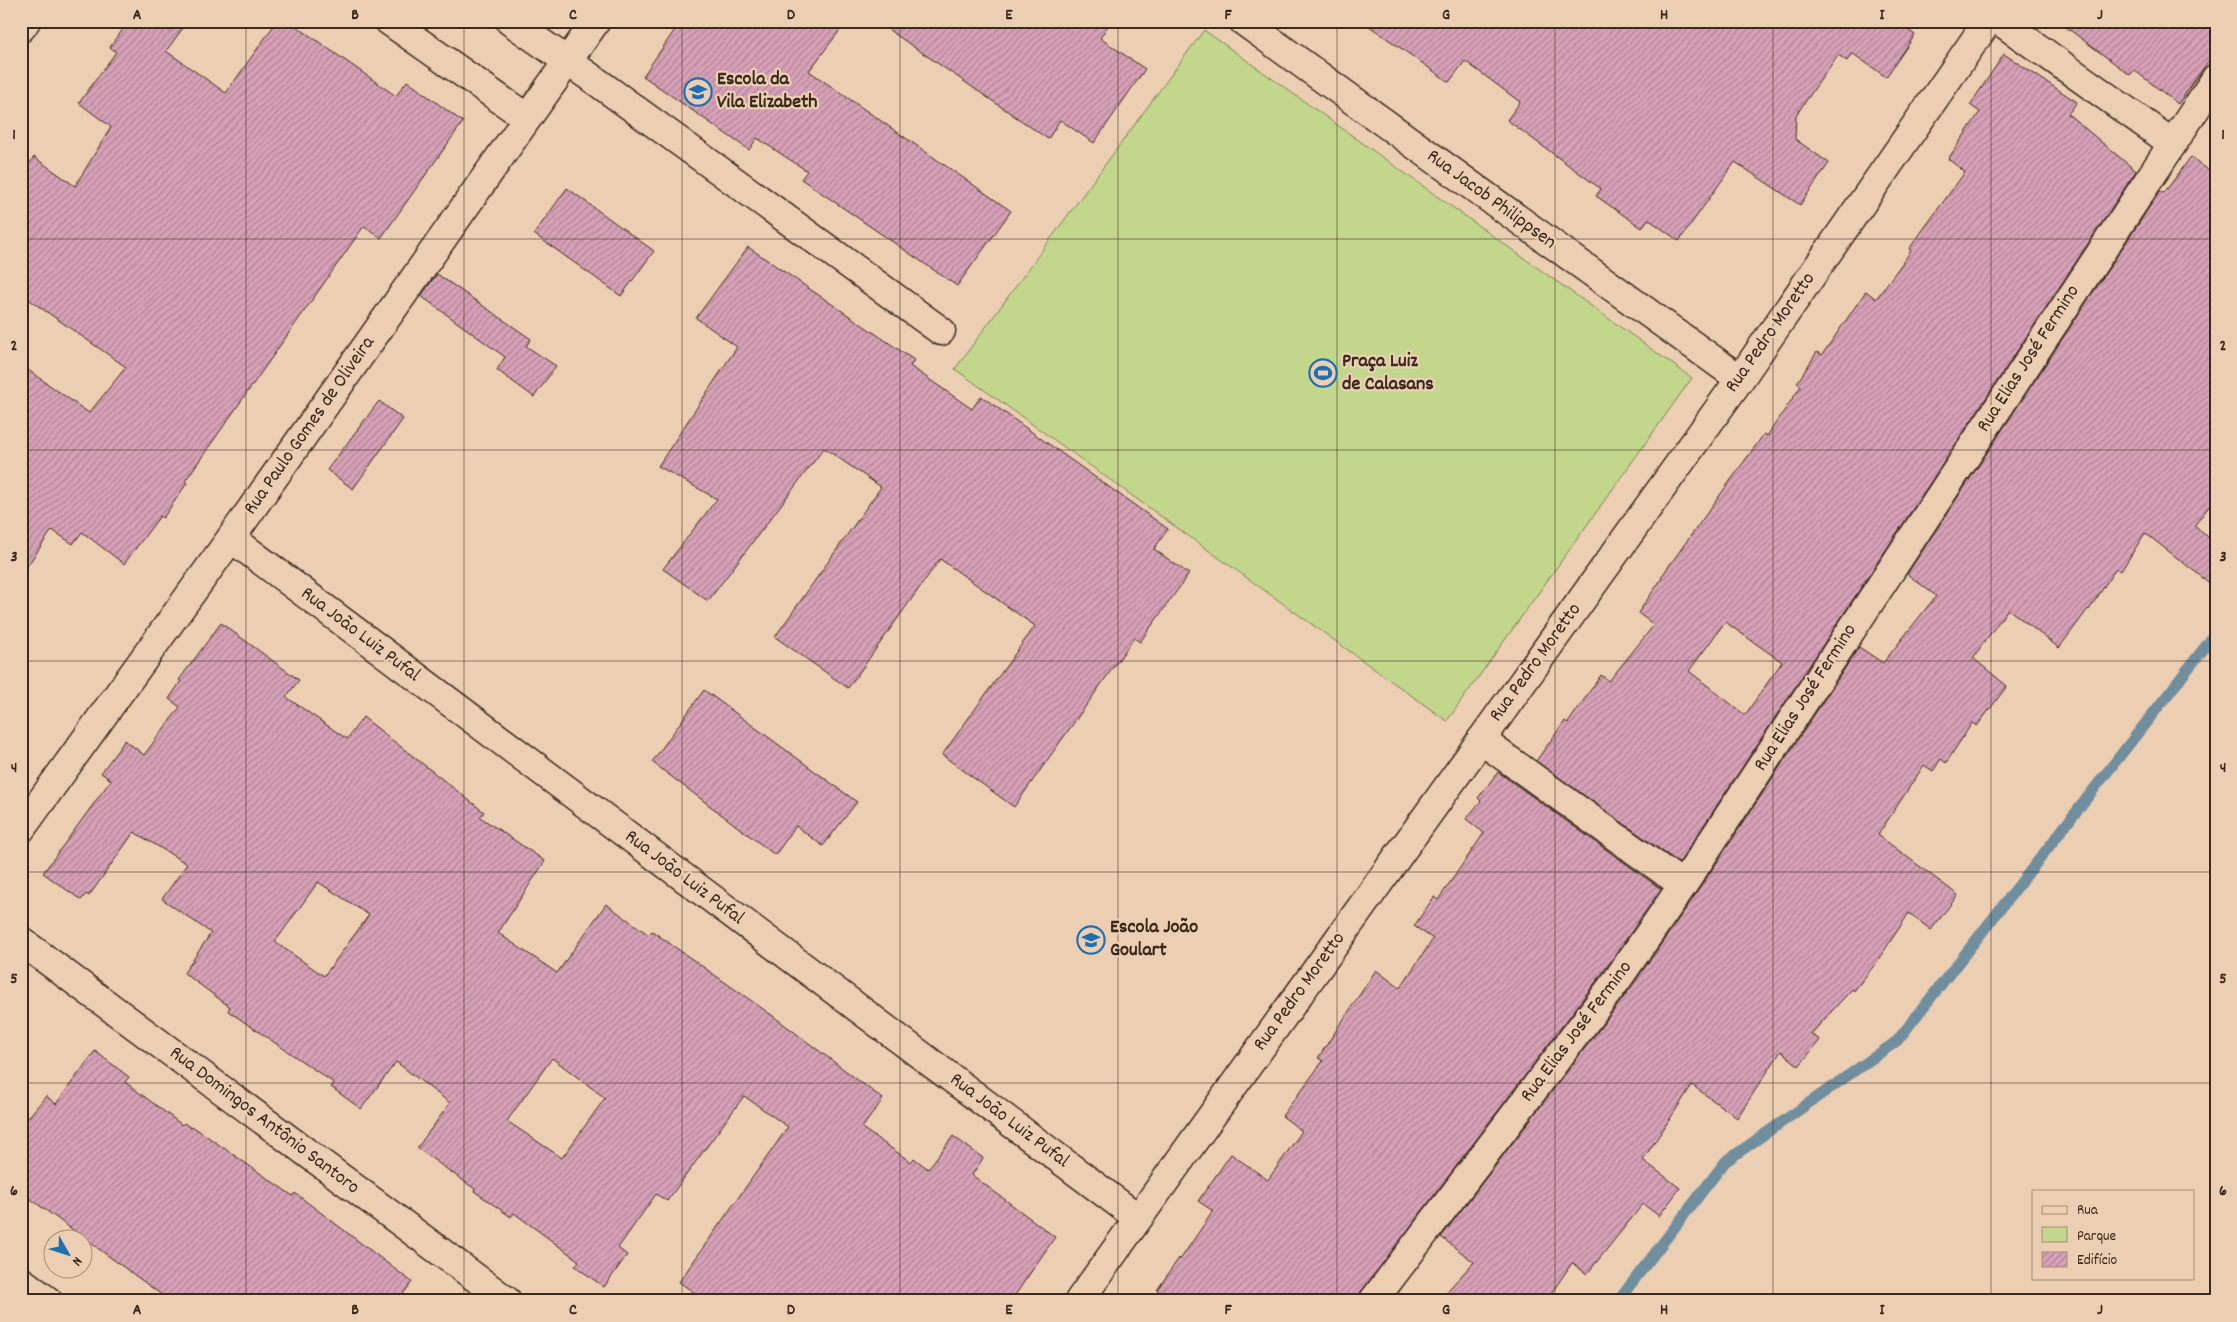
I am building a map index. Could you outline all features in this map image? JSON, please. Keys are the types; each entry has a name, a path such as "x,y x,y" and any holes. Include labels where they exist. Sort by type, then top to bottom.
{"street":[{"path":"21,28 26,21"},
{"path":"389,21 527,118"},
{"path":"510,21 941,331"},
{"name":"Rua Paulo Gomes de Oliveira","path":"21,829 231,538 596,21"},
{"name":"Rua Jacob Philippsen","path":"1243,21 1740,378"},
{"name":"Rua Pedro Moretto","path":"1079,1301 1740,378 1988,21"},
{"path":"2000,21 2172,143"},
{"name":"Rua Elias José Fermino","path":"1373,1301 1617,980 1683,885 2216,78"},
{"name":"Rua João Luiz Pufal","path":"231,538 1138,1218"},
{"path":"1480,740 1683,885"},
{"name":"Rua Domingos Antônio Santoro","path":"21,941 507,1301"},
{"path":"21,1281 48,1301"}],"green space":[{"name":"Praça Luiz de Calasans","path":"1204,30 1692,378 1447,721 955,369"}],"building":[{"path":"129,21 188,21 166,51 226,93 277,21 289,21 396,96 407,81 463,122 381,238 364,226 185,481 187,483 163,518 160,516 124,564 82,532 73,544 52,530 21,575 21,365 89,413 126,367 21,294 21,175 34,157 75,186 111,127 79,103 116,52 110,47"},
{"path":"681,21 847,21 809,71 1011,211 957,286 801,179 807,171 757,138 749,150 643,76"},
{"path":"876,21 1111,21 1100,38 1145,69 1094,143 1060,120 1048,139"},
{"path":"1362,21 1896,21 1915,35 1886,77 1852,53 1847,61 1838,55 1796,115 1795,139 1829,163 1800,205 1735,162 1679,241 1648,219 1642,228 1596,196 1601,189 1507,120 1520,102 1465,61 1449,82"},
{"path":"2058,21 2216,21 2216,50 2178,104 2134,70 2130,75"},
{"path":"2004,54 2077,102 2068,114 2136,171 1679,863 1536,761 1565,721 1568,723 1601,675 1609,681 1654,625 1638,613 1661,577 1764,434 1767,436 1801,386 1797,383 1817,352 1822,355 1866,291 1876,299 1911,251 1909,249 1965,172 1948,159 1980,112 1970,105","holes":["1725,622 1782,662 1745,715 1689,671"]},
{"path":"2191,157 2216,176 2216,497 2194,526 2216,543 2216,588 2145,533 2121,571 2116,568 2089,610 2059,648 2008,609 1973,658 2007,686 1977,726 1972,723 1946,763 1941,759 1933,771 1924,765 1878,835 1958,895 1931,930 1909,913 1876,963 1854,991 1852,989 1811,1034 1820,1040 1799,1066 1781,1051 1737,1118 1692,1085 1643,1160 1680,1188 1659,1216 1643,1204 1587,1274 1572,1263 1546,1301 1438,1301 1474,1262 1441,1237 1630,989 1696,894 1859,647 1883,663 1936,596 1907,574 2160,191 2164,193"},
{"path":"567,188 654,251 621,296 534,234"},
{"path":"748,247 914,360 910,366 972,409 981,396 1168,529 1154,549 1189,574 1140,642 1134,638 1014,807 942,755 1035,626 940,559 848,688 775,637 881,487 824,448 708,601 663,569 717,499 658,466 737,347 696,318"},
{"path":"437,274 531,339 526,346 556,366 534,397 497,370 505,357 421,296"},
{"path":"379,401 403,419 353,489 327,470"},
{"path":"221,623 299,680 286,697 347,739 363,717 484,812 480,817 545,861 498,933 557,973 606,904 649,935 652,931 773,1016 883,1099 862,1128 911,1162 914,1158 928,1169 953,1136 983,1158 972,1175 1055,1237 1011,1301 706,1301 679,1282 788,1127 744,1096 667,1201 656,1194 618,1248 627,1255 604,1287 575,1266 579,1261 514,1213 511,1217 417,1148 450,1103 396,1062 361,1109 331,1087 334,1083 228,1011 230,1007 184,973 211,933 162,899 187,864 134,832 89,896 86,894 81,900 43,873 111,780 101,773 125,740 144,755 180,707 169,699 181,681 179,680","holes":["318,882 369,915 324,976 275,942","552,1058 605,1098 562,1158 507,1121"]},
{"path":"704,690 857,802 823,846 796,826 775,855 652,762"},
{"path":"1498,772 1661,889 1604,971 1354,1301 1173,1301 1157,1290 1213,1211 1198,1201 1231,1154 1268,1180 1302,1131 1282,1116 1323,1061 1318,1058 1376,970 1400,988 1433,939 1414,926 1434,897 1438,900 1484,833 1466,819 1481,801 1478,798"},
{"path":"95,1051 129,1077 125,1082 182,1125 184,1123 191,1128 192,1126 293,1196 295,1193 412,1282 398,1301 170,1301 92,1244 92,1230 73,1230 21,1192 21,1126 46,1096 56,1104"}],"waterway":[{"path":"1618,1301 1725,1162 1897,1041 2216,633"}],"place":[{"name":"Escola da Vila Elizabeth","path":"698,92"},
{"name":"Praça Luiz de Calasans","path":"1323,373"},
{"name":"Escola João Goulart","path":"1091,940"}]}
